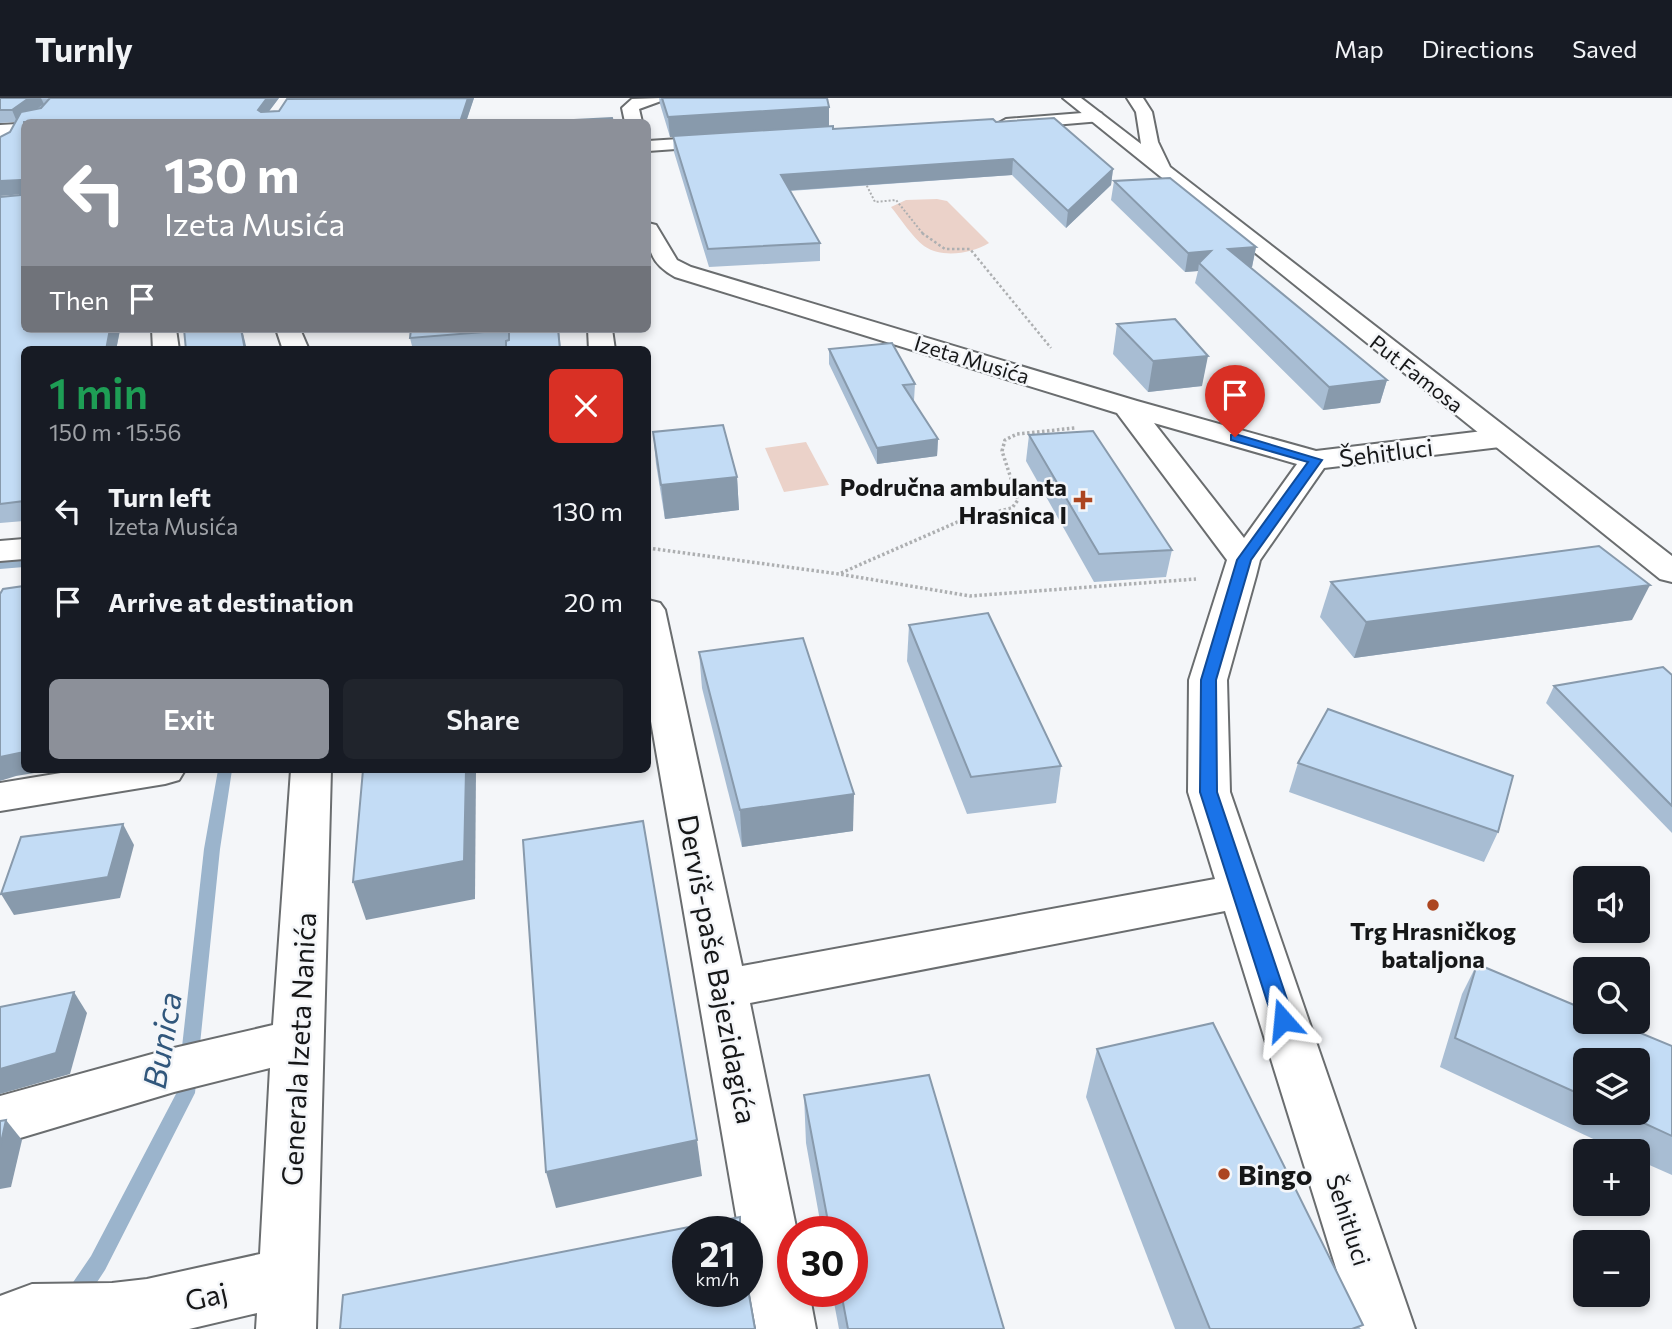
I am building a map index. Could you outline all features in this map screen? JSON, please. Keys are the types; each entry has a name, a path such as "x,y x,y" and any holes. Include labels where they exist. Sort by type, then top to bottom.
{"street":[{"path":"633,119 630,108 639,102 655,98"},
{"name":"Put Famosa","path":"1071,98 1672,572"},
{"name":"Put Famosa","path":"1135,98 1144,112 1149,142 1163,172"},
{"path":"993,125 1095,117"},
{"path":"0,146 14,128"},
{"path":"651,146 744,140"},
{"name":"Izeta Musića","path":"651,231 668,264 683,272 1088,395 1133,415 1315,460"},
{"path":"1133,415 1241,568"},
{"name":"Šehitluci","path":"1385,1329 1209,792 1209,680 1241,568 1315,460 1500,438"},
{"path":"0,551 21,549"},
{"name":"Derviš-paše Bajezidagića","path":"651,625 723,989 786,1329"},
{"path":"0,797 147,773"},
{"name":"Generala Izeta Nanića","path":"287,1303 311,773"},
{"path":"723,989 1241,891"},
{"path":"0,1120 195,1065 297,1040"},
{"name":"Gaj","path":"16,1320 147,1309 287,1303"}],"path":[{"path":"864,180 876,202 895,200 931,245 949,250 970,249 1088,395"},
{"path":"839,573 962,520 1012,508 1018,500 1002,451 1005,440 1017,434 1133,415"},
{"path":"651,548 839,573 970,596 1241,568"}],"shaded area":[{"path":"906,200 947,201 989,243 974,250 957,253 932,250 915,238 891,207"},
{"path":"806,442 829,485 784,492 765,448"}],"building":[{"path":"0,98 29,98 12,110 0,110"},
{"path":"50,98 267,98 258,110 261,112 279,111 287,99 468,98 461,119 21,119 21,333 109,333 107,346 21,346 21,501 0,504 0,197 20,195 20,180 0,181 0,137 10,132 21,112 41,108"},
{"path":"662,98 827,98 829,107 668,117"},
{"path":"1054,118 1113,169 1068,211 1013,159 781,175 820,243 708,249 673,136 833,126 833,129"},
{"path":"1170,178 1256,247 1228,249 1387,380 1329,387 1199,263 1211,251 1188,253 1114,181"},
{"path":"1175,319 1208,356 1153,361 1117,324"},
{"path":"184,333 242,333 244,346 186,346"},
{"path":"411,333 472,333 410,338"},
{"path":"509,333 558,333 560,346 506,346 506,341 509,340"},
{"path":"892,343 915,384 903,385 938,439 877,448 829,349"},
{"path":"723,425 737,477 661,485 653,432"},
{"path":"1093,431 1172,550 1099,554 1029,435"},
{"path":"1599,546 1650,585 1366,622 1331,582"},
{"path":"21,586 21,753 0,757 0,594 3,589"},
{"path":"988,613 1061,766 971,777 909,625"},
{"path":"803,638 854,794 740,810 699,652"},
{"path":"1663,667 1672,675 1672,806 1554,686"},
{"path":"1328,709 1513,776 1498,832 1298,763"},
{"path":"363,773 466,773 464,861 353,882"},
{"path":"643,821 697,1140 546,1172 523,840"},
{"path":"123,824 108,877 1,894 21,837"},
{"path":"1477,964 1573,1005 1573,1034 1643,1034 1672,1046 1672,1136 1648,1125 1650,1048 1573,1048 1573,1091 1455,1038"},
{"path":"74,992 56,1053 0,1069 0,1007"},
{"path":"1213,1023 1363,1325 1352,1329 1210,1329 1097,1049"},
{"path":"929,1075 1004,1329 848,1329 844,1307 868,1307 868,1216 827,1216 804,1095"},
{"path":"6,1120 0,1147 0,1121"},
{"path":"672,1230 672,1307 751,1307 755,1329 340,1329 343,1295"}],"waterway":[{"name":"Bunica","path":"0,565 21,564"},
{"name":"Bunica","path":"74,1297 98,1263 186,1093 212,849 225,773"}],"place":[{"name":"Područna ambulanta Hrasnica I","path":"1083,500"},
{"name":"Trg Hrasničkog bataljona","path":"1433,905"},
{"name":"Bingo","path":"1224,1174"}],"route":[{"path":"1235,437 1315,460 1244,560 1209,680 1209,792 1283,1020"}]}
